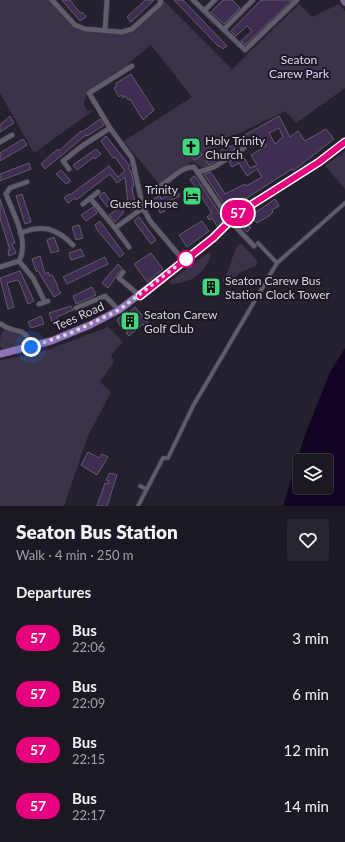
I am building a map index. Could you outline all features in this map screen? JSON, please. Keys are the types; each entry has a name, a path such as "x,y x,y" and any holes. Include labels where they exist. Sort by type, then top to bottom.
{"main road":[{"name":"Tees Road","path":"0,354 31,347 79,330 119,310 140,296 213,238 237,214 319,162 345,142"}],"street":[{"path":"52,0 75,25 85,29 122,32 132,29 159,5 161,2 160,0"},
{"path":"105,30 107,0"},
{"path":"193,0 245,50 296,0"},
{"path":"204,11 215,0"},
{"path":"224,29 254,0"},
{"path":"132,66 89,93 110,128 132,158 143,208 150,221 184,261"},
{"path":"59,165 82,146 110,128"},
{"path":"0,142 12,135"},
{"path":"199,172 214,167 244,148"},
{"path":"63,162 69,168"},
{"path":"153,189 159,188 187,168 194,167 199,172 225,213 256,245 277,263"},
{"path":"0,267 20,260 24,253 20,233 6,194 10,188 27,182"},
{"path":"83,204 98,192"},
{"path":"90,198 129,247"},
{"path":"138,506 163,458 168,458 193,406 277,263 345,203"},
{"path":"115,228 143,208"},
{"path":"20,233 30,229 43,228 55,230 71,243 65,245"},
{"path":"20,260 47,301 39,304"},
{"path":"123,272 119,278 140,296"},
{"path":"76,308 105,296 119,310"},
{"path":"0,324 6,328 22,331 28,338 31,347"},
{"path":"140,486 146,489"}],"green space":[{"name":"Seaton Carew Park","path":"0,0 49,0 76,29 106,31 135,27 164,1 232,69 299,4 312,17 339,4 345,11 345,88 296,123 285,111 225,140 226,142 209,154 215,163 203,168 192,161 159,184 124,141 192,97 151,45 129,63 129,65 87,93 84,103 87,111 94,110 34,153 0,93"},
{"path":"345,151 345,189 325,166"},
{"path":"239,244 243,245 258,262 256,266 241,272 226,285 222,281"},
{"path":"209,252 211,255 201,272 184,282 170,284 170,281"},
{"name":"Seaton Carew Golf Club","path":"108,327 123,342 111,355 114,362 100,382 111,392 87,438 64,506 0,506 0,360 36,354"},
{"path":"4,330 20,333 24,336 25,342 19,346 2,349 0,347 0,340"}],"shaded area":[{"path":"345,348 345,506 283,506 293,474 293,494 333,494 333,454 299,454 330,372"}],"building":[{"path":"62,0 70,0 80,13 82,12 86,17 80,21"},
{"path":"145,0 154,0 131,22 127,17"},
{"path":"174,0 183,0 227,46 223,49 220,46 219,47"},
{"path":"223,0 232,0 240,8 224,24 211,12"},
{"path":"261,0 292,0 245,45 241,41 252,31 247,26 236,36 231,31"},
{"path":"131,74 154,110 143,120 130,99 128,100 126,96 123,98 122,95 119,97 114,88 117,86 115,84"},
{"path":"10,116 14,123 0,132 0,125"},
{"path":"279,116 290,137 298,131 305,141 326,129 334,139 293,171 292,169 228,210 204,174 211,172 225,194 245,184 246,186 262,177 257,169 247,176 239,163 232,167 229,162 242,154 250,168 257,165 251,155 266,146 262,138 248,145 243,136","holes":["279,128 283,137 275,144 269,133"]},
{"path":"100,119 104,125 87,136 86,135 45,169 41,164 53,153 58,149 59,151 81,131 82,132"},
{"path":"106,136 130,166 128,168 131,171 134,186 132,186 133,194 137,208 135,209 131,210 128,203 125,177 117,183 110,174 76,200 75,198 68,203 64,198 109,166 118,177 125,171 115,157 113,158 101,141"},
{"name":"Holy Trinity Church","path":"191,138 202,155 195,160 183,143"},
{"path":"23,139 27,145 0,161 0,153"},
{"path":"229,145 230,147 233,145 235,149 209,165 204,157 208,155 210,158"},
{"path":"96,149 101,154 95,159 94,157 77,170 73,165"},
{"path":"29,163 31,169 0,181 0,174"},
{"path":"61,170 71,181 66,184 56,174"},
{"path":"195,176 224,220 217,226 212,218 209,220 207,217 212,213 190,179"},
{"path":"176,190 180,196 163,204 165,211 160,213 157,205 151,207 148,201 160,196 161,199"},
{"path":"104,192 112,203 107,207 99,196"},
{"path":"22,194 31,222 25,224 16,196"},
{"path":"0,199 15,243 12,244 16,253 9,256 8,250 10,250 0,218"},
{"path":"275,199 279,206 272,210 273,212 269,216 257,223 254,220 247,225 251,228 247,232 239,224"},
{"path":"93,207 97,213 86,221 81,215"},
{"path":"120,207 124,212 115,222 109,215"},
{"path":"139,217 156,240 151,244 134,221"},
{"path":"100,221 124,254 120,257 98,231 95,225"},
{"path":"202,221 209,231 187,247 179,235"},
{"path":"79,225 83,238 76,240 72,227"},
{"path":"54,237 59,251 51,253 47,240"},
{"path":"81,249 84,256 71,260 69,253"},
{"path":"151,253 163,269 147,282 134,264"},
{"path":"40,256 45,274 48,272 50,276 52,275 61,293 54,297 38,271 36,271 32,259"},
{"path":"105,257 108,264 67,284 63,277"},
{"path":"118,264 122,268 108,288 102,283"},
{"path":"20,271 34,301 28,304 19,281 17,280 7,283 14,307 8,309 0,278"},
{"path":"92,287 96,295 76,304 73,296"},
{"path":"71,306 73,310 57,317 58,319 52,322 49,313"},
{"name":"Seaton Carew Golf Club","path":"135,307 151,326 147,329 143,324 129,336 126,333 128,331 123,326 121,327 117,320 127,311 128,313"},
{"path":"41,316 44,324 31,328 28,322"},
{"path":"88,452 99,458 102,454 108,457 97,475 81,465"},
{"path":"110,473 117,475 107,506 97,506 105,483 108,484 109,481 106,480"}],"bus line":[{"name":"57","path":"140,296 213,238 237,214 319,162 345,142"}],"place":[{"name":"Holy Trinity Church","path":"191,147"},
{"name":"Trinity Guest House","path":"192,196"},
{"name":"Seaton Carew Bus Station Clock Tower","path":"211,287"},
{"name":"Seaton Carew Golf Club","path":"130,321"}],"route":[{"path":"31,347 51,341 98,322 140,296 186,259"}]}
